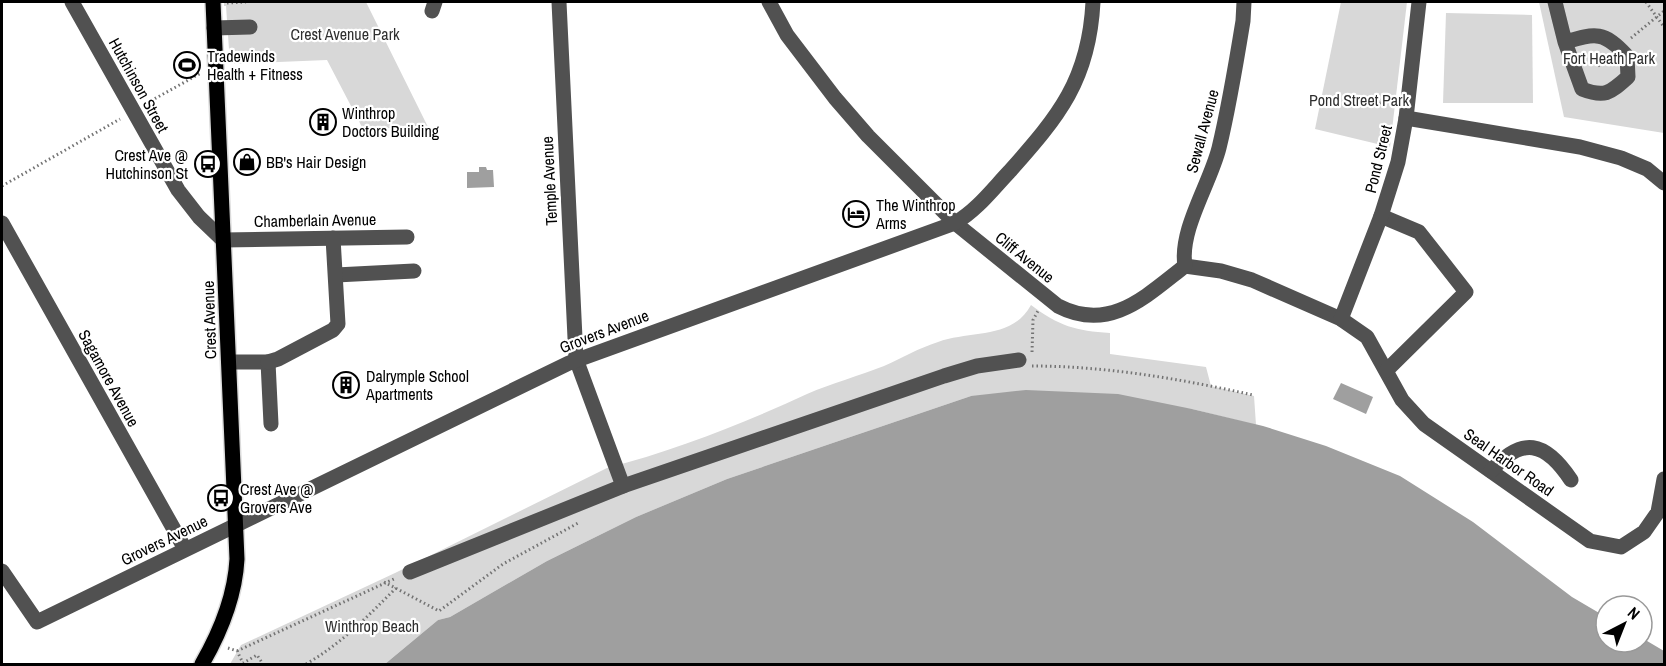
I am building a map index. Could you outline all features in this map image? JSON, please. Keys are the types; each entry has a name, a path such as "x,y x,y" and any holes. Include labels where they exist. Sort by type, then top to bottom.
{"main road":[{"name":"Crest Avenue","path":"202,664 230,603 236,577 236,525 213,2"}],"street":[{"name":"Hutchinson Street","path":"72,2 178,190 204,223 223,240"},
{"name":"Temple Avenue","path":"559,2 576,359 623,486"},
{"name":"Cliff Avenue","path":"769,2 784,30 845,110 875,143 955,223 1052,302 1078,313 1100,315 1123,310 1136,304 1185,266"},
{"name":"Grovers Avenue","path":"2,571 37,622 576,359 955,223 979,204 1037,141 1064,104 1084,58 1092,24 1093,2"},
{"name":"Sewall Avenue","path":"1185,266 1183,257 1185,240 1219,148 1243,21 1244,2"},
{"name":"Pond Street","path":"1341,319 1381,216 1398,162 1407,118 1419,2"},
{"path":"1555,2 1565,42 1582,89 1597,95 1612,91 1628,77 1627,56 1614,43 1594,35 1565,42"},
{"path":"214,28 250,27"},
{"path":"1407,118 1580,147 1621,158 1647,169 1665,183"},
{"path":"1381,216 1419,232 1466,292 1387,370"},
{"name":"Sagamore Avenue","path":"2,224 185,549"},
{"name":"Chamberlain Avenue","path":"223,240 407,237"},
{"path":"229,362 268,362 278,359 337,327 339,319 333,238"},
{"path":"1185,266 1221,271 1252,280 1341,319"},
{"path":"336,274 414,271"},
{"name":"Seal Harbor Road","path":"1341,319 1367,337 1402,400 1424,424 1590,541 1621,547 1644,532 1658,512 1665,479"},
{"path":"410,572 623,486 944,376 977,366 1026,359"},
{"path":"268,362 270,424"},
{"path":"1491,471 1503,457 1519,448 1538,447 1562,466 1571,480"}],"path":[{"path":"1646,2 1665,27"},
{"path":"1657,17 1665,11"},
{"path":"2,186 216,64"},
{"path":"1357,100 1380,103 1408,96"},
{"path":"1033,320 1026,359 1059,366 1153,376 1253,395"},
{"path":"384,582 439,610 504,564 584,520"},
{"path":"262,664 257,655 243,663 237,651 410,572"},
{"path":"306,664 346,638 396,588"}],"green space":[{"name":"Crest Avenue Park","path":"224,2 366,2 428,127 363,129 327,60 230,64"},
{"name":"Pond Street Park","path":"1341,2 1407,2 1390,147 1315,129"},
{"name":"Fort Heath Park","path":"1539,2 1664,2 1664,133 1564,117"},
{"path":"1446,13 1532,15 1533,103 1443,103"},
{"name":"Winthrop Beach","path":"1031,305 1059,323 1087,331 1110,333 1110,354 1206,367 1211,386 1254,396 1256,425 1192,409 971,396 727,479 636,517 547,561 450,617 438,620 385,664 230,664 241,645 395,573 607,468 708,436 816,390 884,366 931,344 950,338 1002,329 1023,316"}],"shaded area":[{"path":"479,167 493,170 494,187 467,188 467,172 479,172"},
{"path":"1341,383 1373,397 1366,414 1333,399"},
{"path":"1026,390 1118,394 1263,426 1326,446 1400,476 1473,522 1572,597 1594,610 1594,654 1654,654 1654,645 1664,651 1664,664 385,664 438,620 450,617 547,561 636,517 727,479 971,396"}],"place":[{"name":"Tradewinds Health + Fitness","path":"187,65"},
{"name":"Winthrop Doctors Building","path":"323,122"},
{"name":"BB's Hair Design","path":"247,162"},
{"name":"Crest Ave @ Hutchinson St","path":"208,164"},
{"name":"The Winthrop Arms","path":"856,214"},
{"name":"Dalrymple School Apartments","path":"346,385"},
{"name":"Crest Ave @ Grovers Ave","path":"221,498"}]}
